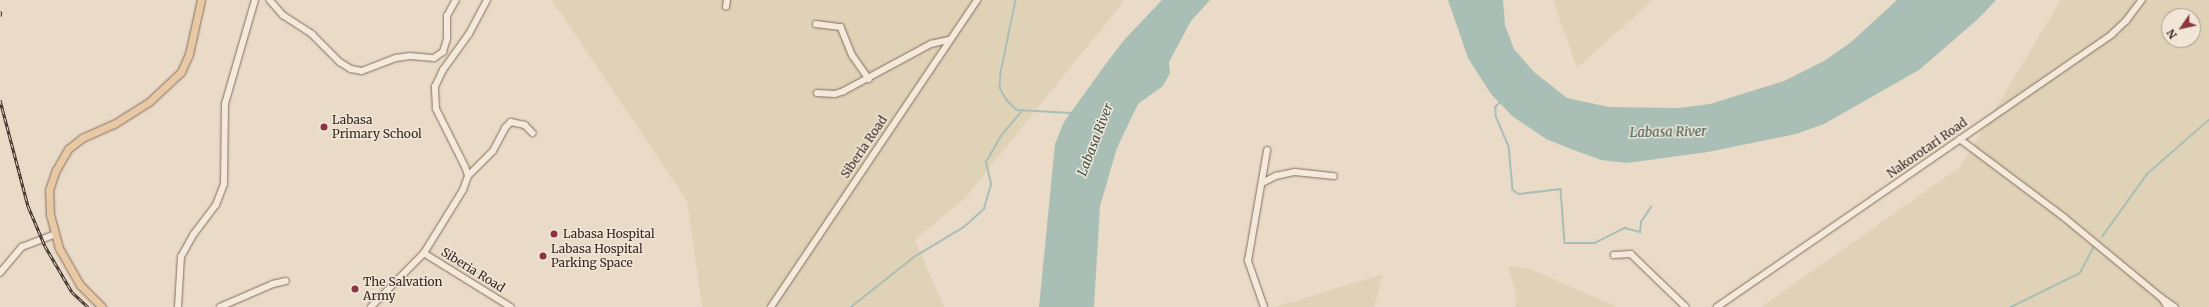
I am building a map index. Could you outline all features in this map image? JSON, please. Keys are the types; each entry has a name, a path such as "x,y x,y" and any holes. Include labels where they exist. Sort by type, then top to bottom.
{"main road":[{"path":"102,307 80,285 54,235 49,190 56,170 68,149 82,138 114,124 149,102 181,72 189,54 201,0"}],"street":[{"path":"178,307 181,257 194,234 216,205 224,184 226,104 256,0"},
{"path":"270,0 283,15 312,34 340,62 350,69 362,71 396,58 410,56 434,58 443,52 447,39 447,16 456,0"},
{"path":"468,176 461,154 436,109 434,93 443,70 469,34 487,0"},
{"path":"726,7 727,0"},
{"name":"Siberia Road","path":"771,307 977,0"},
{"name":"Nakorotari Road","path":"1717,307 2112,34 2126,21 2142,0"},
{"path":"816,24 840,27 853,56 869,79"},
{"path":"817,93 835,94 869,79 931,44 949,40"},
{"path":"371,307 424,252 463,190 468,176 493,151 505,128 511,122 525,125 533,133"},
{"path":"1960,139 2064,217 2175,307"},
{"path":"1264,307 1248,261 1267,151"},
{"path":"1262,183 1276,176 1295,172 1334,176"},
{"path":"0,273 22,247 54,235"},
{"name":"Siberia Road","path":"424,252 511,307"},
{"path":"1614,256 1631,254 1686,307"},
{"path":"220,307 273,284 286,281"},
{"path":"2162,298 2168,307"}],"shaded area":[{"path":"552,0 1125,0 964,199 915,240 944,307 702,307 687,201"},
{"path":"1553,0 1653,0 1577,68"},
{"path":"2061,0 2209,0 2209,307 1761,307 1960,167"},
{"path":"1508,266 1528,268 1617,307 1515,307 1517,298"},
{"path":"1383,274 1374,307 1275,307"}],"water":[{"name":"Labasa River","path":"1162,0 1210,0 1191,21 1169,62 1170,73 1163,86 1138,104 1117,148 1100,206 1094,307 1039,307 1055,144 1064,122 1102,69 1124,40"},
{"name":"Labasa River","path":"1448,0 1503,0 1505,25 1514,49 1534,72 1567,98 1609,107 1678,108 1710,104 1784,81 1824,61 1850,43 1897,0 1996,0 1978,19 1919,70 1824,124 1796,134 1708,152 1627,163 1601,160 1546,139 1512,116 1491,94 1468,58"}],"waterway":[{"path":"1016,0 1001,73 1000,88 1007,100 1017,110 1072,113"},
{"path":"1500,103 1496,107 1496,116 1509,146 1513,190 1519,194 1561,189 1565,243 1595,243 1625,228 1640,232 1641,222 1651,207"},
{"path":"851,307 914,257 964,227 984,209 991,184 986,162 1001,136 1023,110"},
{"path":"2102,237 2147,174 2209,120"},
{"path":"2011,307 2080,273 2094,247"}],"railway":[{"path":"0,16 1,11"},
{"path":"0,100 28,206 45,246 72,292 88,307"}],"place":[{"name":"Labasa Primary School","path":"324,127"},
{"name":"Labasa Hospital","path":"554,234"},
{"name":"Labasa Hospital Parking Space","path":"543,256"},
{"name":"The Salvation Army","path":"355,289"}]}
